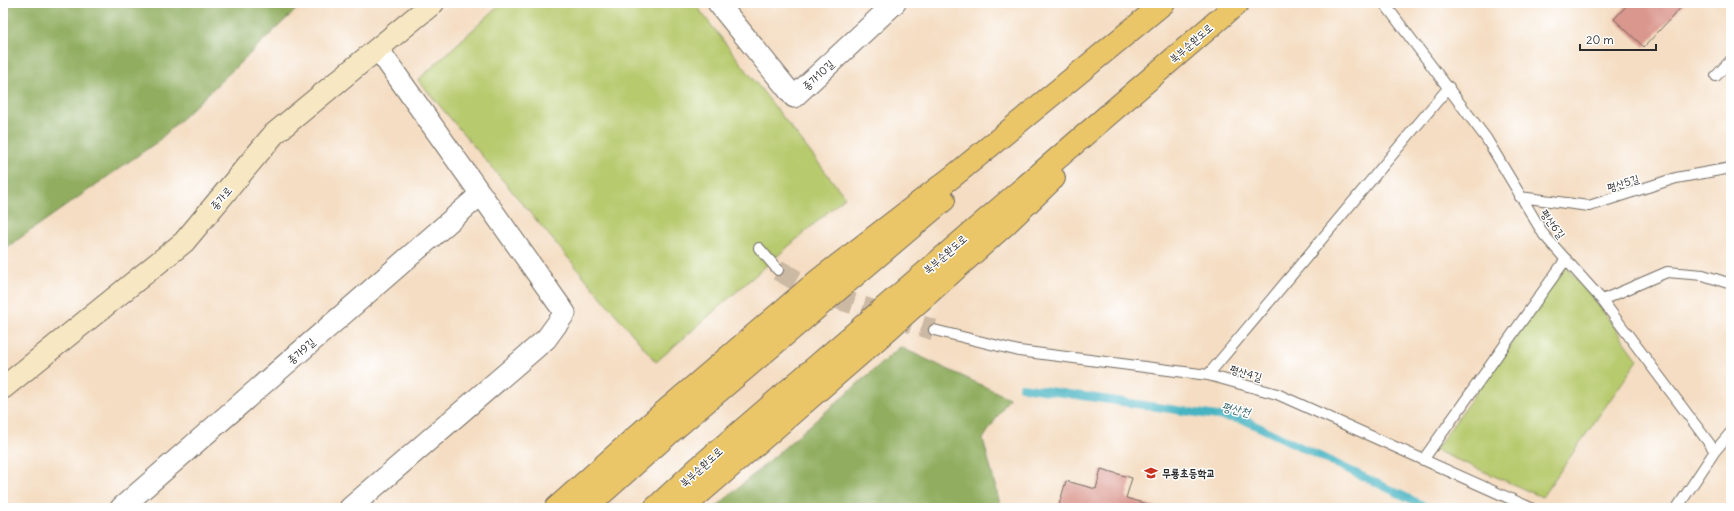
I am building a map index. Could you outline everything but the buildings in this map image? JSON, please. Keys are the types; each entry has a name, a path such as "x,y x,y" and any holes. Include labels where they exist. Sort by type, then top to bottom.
{"main road":[{"name":"종가로","path":"3,388 184,242 274,134 433,3"},
{"path":"556,508 817,281 956,174 1164,3"},
{"path":"586,508 672,431 966,182 1169,3"},
{"path":"683,508 871,345 1005,225 1239,3"},
{"name":"북부순환도로","path":"655,508 705,462 975,228 1239,3"}],"street":[{"name":"종가10길","path":"718,3 794,97 895,3"},
{"path":"350,508 546,339 565,313 378,49"},
{"name":"종가9길","path":"121,508 481,194"}],"lane":[{"name":"평산6길","path":"1384,3 1449,87 1486,138 1544,235 1602,300 1715,451"},
{"path":"1716,76 1731,60"},
{"path":"1208,375 1449,87"},
{"name":"평산5길","path":"1520,197 1589,206 1676,178 1731,168"},
{"path":"759,248 778,270"},
{"path":"1423,460 1566,259"},
{"path":"1602,300 1667,272 1703,275 1731,284"},
{"name":"평산4길","path":"934,330 1019,351 1208,375 1276,394 1531,508"},
{"path":"1677,508 1715,451 1731,432"}],"green space":[{"path":"3,3 303,3 157,142 3,250"},
{"path":"502,3 694,3 845,197 656,362 418,80"},
{"path":"1566,267 1598,304 1638,360 1542,497 1435,450"},
{"path":"900,347 1009,398 983,439 1001,508 715,508"}],"waterway":[{"name":"평산천","path":"1022,387 1244,420 1429,508"}],"tunnel":[{"path":"778,270 817,292 934,330"}],"place":[{"name":"무룡초등학교","path":"1151,473"}]}
